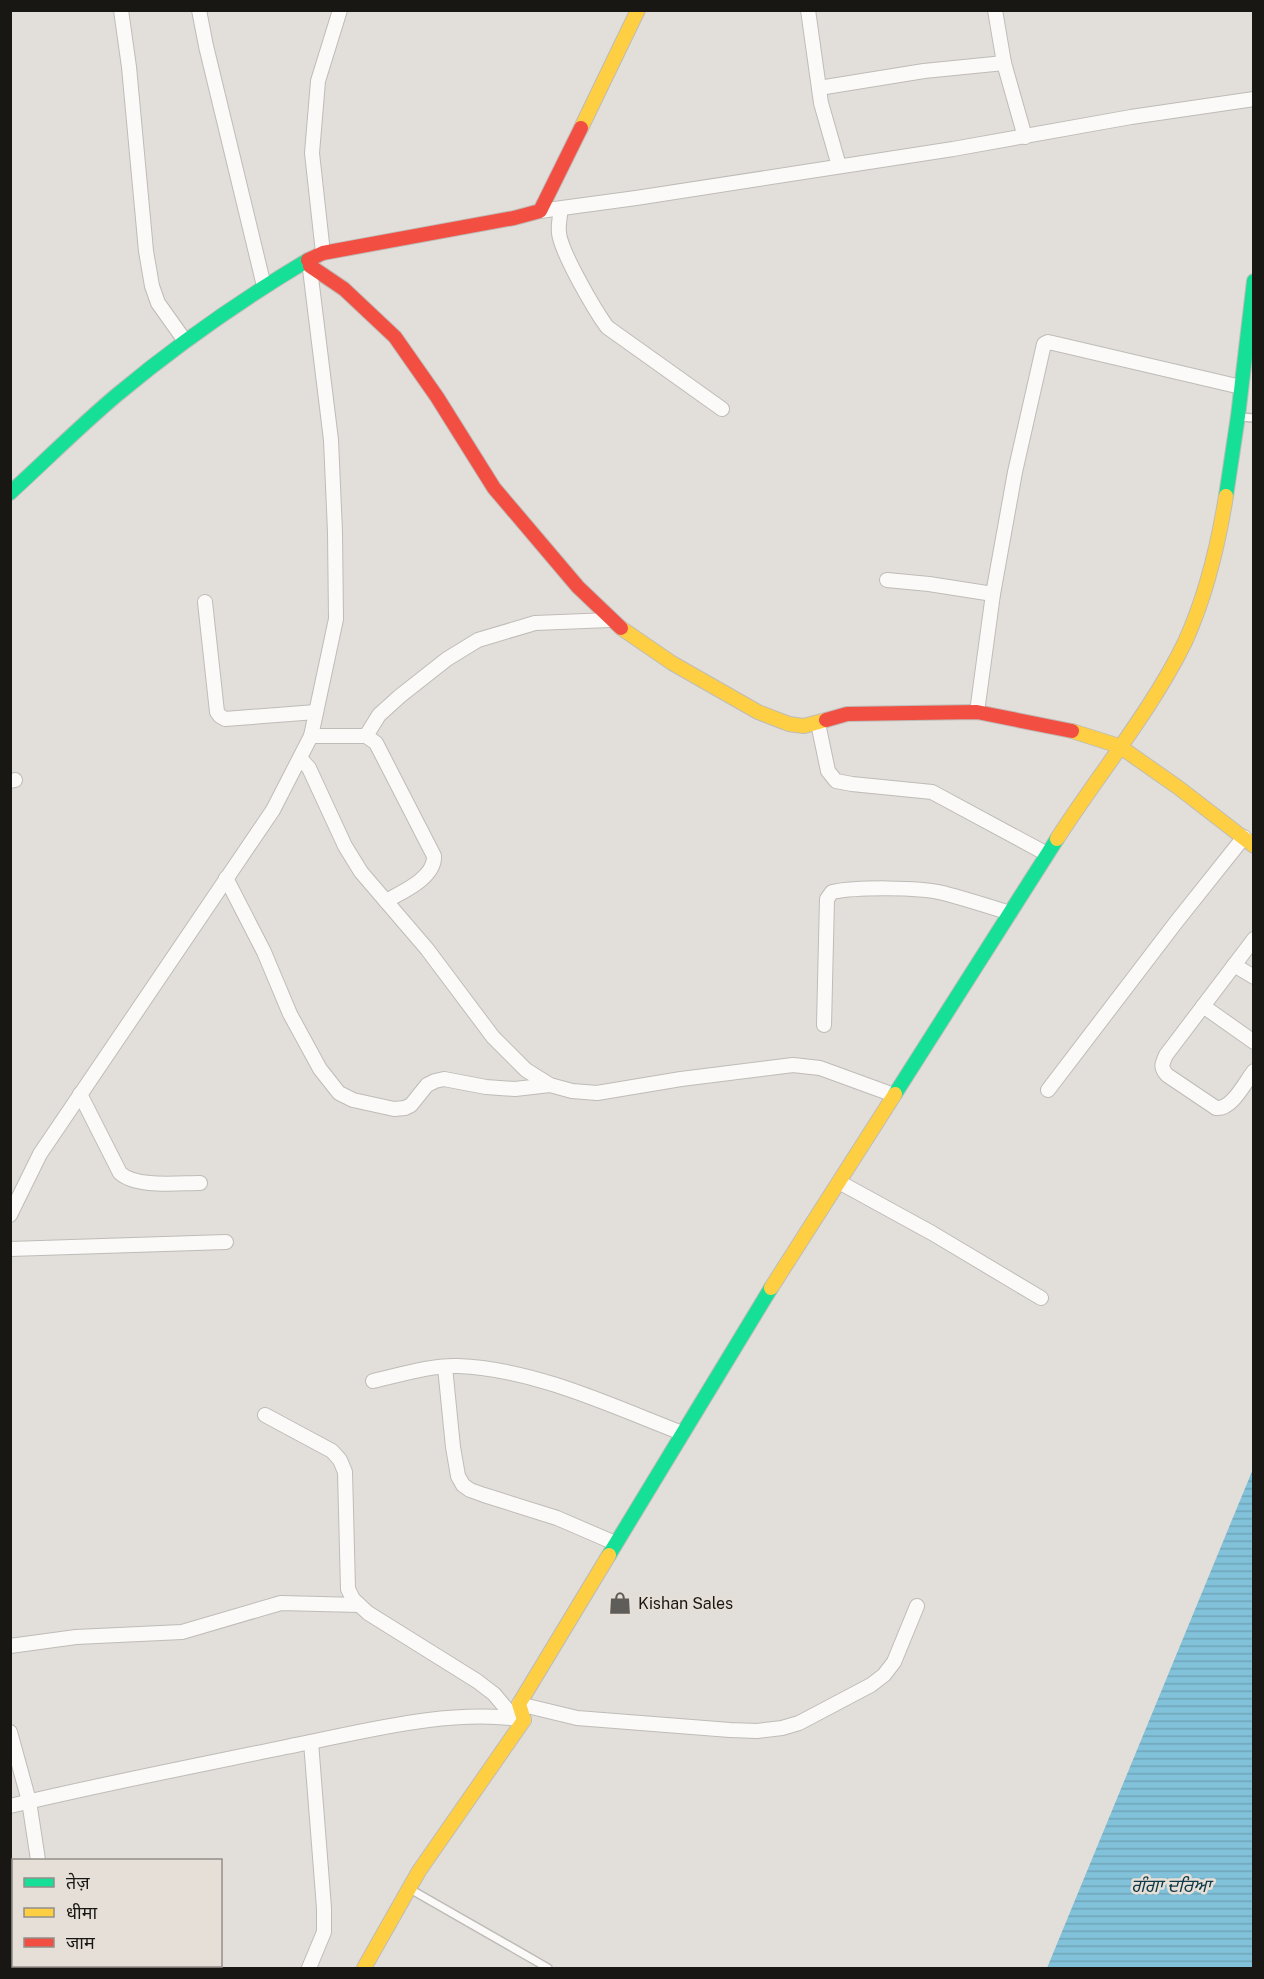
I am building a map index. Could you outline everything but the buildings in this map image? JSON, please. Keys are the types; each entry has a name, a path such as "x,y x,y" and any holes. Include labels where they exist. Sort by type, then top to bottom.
{"street":[{"path":"121,10 129,67 146,251 152,286 158,303 185,341"},
{"path":"199,10 264,286"},
{"path":"323,253 312,153 318,81 340,10"},
{"path":"540,210 638,10"},
{"path":"808,10 819,88 839,166"},
{"path":"995,10 1004,63 1026,137"},
{"path":"819,88 924,71 1004,63"},
{"path":"10,493 117,395 185,341 264,286 309,263 323,253 514,218 540,210 561,209 1026,137 1131,117 1254,99"},
{"path":"561,209 558,232 566,253 596,312 607,327 722,409"},
{"path":"309,263 344,289 395,337 437,397 494,488 578,587 610,620 634,639 672,663 758,712 789,724 804,726 847,714 902,711 977,712 1084,734 1119,746 1249,841 1177,921 1048,1090"},
{"path":"10,1215 40,1154 273,810 311,736 336,619 331,440 309,263"},
{"path":"364,1968 419,1871 520,1719 519,1704 739,1340 1047,854 1157,691 1184,643 1198,610 1219,538 1238,416 1254,281"},
{"path":"977,712 993,594 1015,472 1044,344 1046,342 1241,387"},
{"path":"887,580 993,594"},
{"path":"205,602 220,716 225,719 316,712"},
{"path":"366,736 378,715 400,696 447,659 478,640 535,623 610,620"},
{"path":"818,723 828,771 836,781 932,792 1047,854"},
{"path":"311,736 366,736 376,743 434,856 435,862 423,877 386,901"},
{"path":"300,758 309,768 345,846 361,872 427,949 493,1037 526,1070 550,1084 572,1091 597,1093 681,1079 793,1065 820,1068 894,1095"},
{"path":"226,878 264,952 290,1014 320,1069 339,1093 353,1100 394,1109 411,1105 427,1085 444,1079 486,1087 514,1089 550,1084"},
{"path":"824,1025 827,899 832,892 886,890 941,893 1010,913"},
{"path":"1254,939 1166,1055 1162,1064 1162,1070 1220,1109 1229,1103 1254,1071"},
{"path":"1234,965 1254,977"},
{"path":"1203,1006 1254,1042"},
{"path":"80,1094 120,1173 127,1179 138,1182 200,1183"},
{"path":"839,1182 932,1233 1041,1298"},
{"path":"10,1249 226,1242"},
{"path":"373,1381 446,1367 492,1369 530,1377 682,1433"},
{"path":"446,1367 453,1447 458,1476 463,1485 484,1496 557,1518 615,1544"},
{"path":"266,1415 332,1451 340,1460 345,1472 348,1501 348,1588 353,1599 368,1613 477,1681 520,1719"},
{"path":"10,1646 76,1637 182,1632 281,1604 359,1605"},
{"path":"519,1704 577,1718 730,1730 758,1731 782,1728 799,1722 871,1686 884,1675 894,1662 917,1606"},
{"path":"10,1806 420,1721 478,1717 520,1719"},
{"path":"10,1732 29,1802 38,1859"},
{"path":"309,1968 324,1932 311,1742"}],"lane":[{"path":"1238,416 1254,418"},
{"path":"409,1889 548,1968"}],"water":[{"name":"ਗੰਗਾ ਦਰਿਆ","path":"1253,1469 1253,1968 1047,1968"}],"traffic: fast":[{"path":"10,493 104,406 187,340 308,260"},
{"path":"1226,496 1254,281"},
{"path":"895,1094 1057,839"},
{"path":"609,1555 771,1288"}],"traffic: slow":[{"path":"581,128 638,10"},
{"path":"1057,839 1141,717 1185,642 1210,570 1226,496"},
{"path":"621,628 672,663 758,712 789,724 804,726 826,720"},
{"path":"1072,731 1119,746 1179,788 1254,846"},
{"path":"771,1288 895,1094"},
{"path":"364,1968 419,1871 524,1720 519,1704 609,1555"}],"traffic: jam":[{"path":"308,260 323,253 514,218 540,211 581,128"},
{"path":"310,266 344,289 395,337 437,397 494,488 578,587 621,628"},
{"path":"826,720 847,714 977,712 1072,731"}],"place":[{"name":"Kishan Sales","path":"620,1603"}]}
